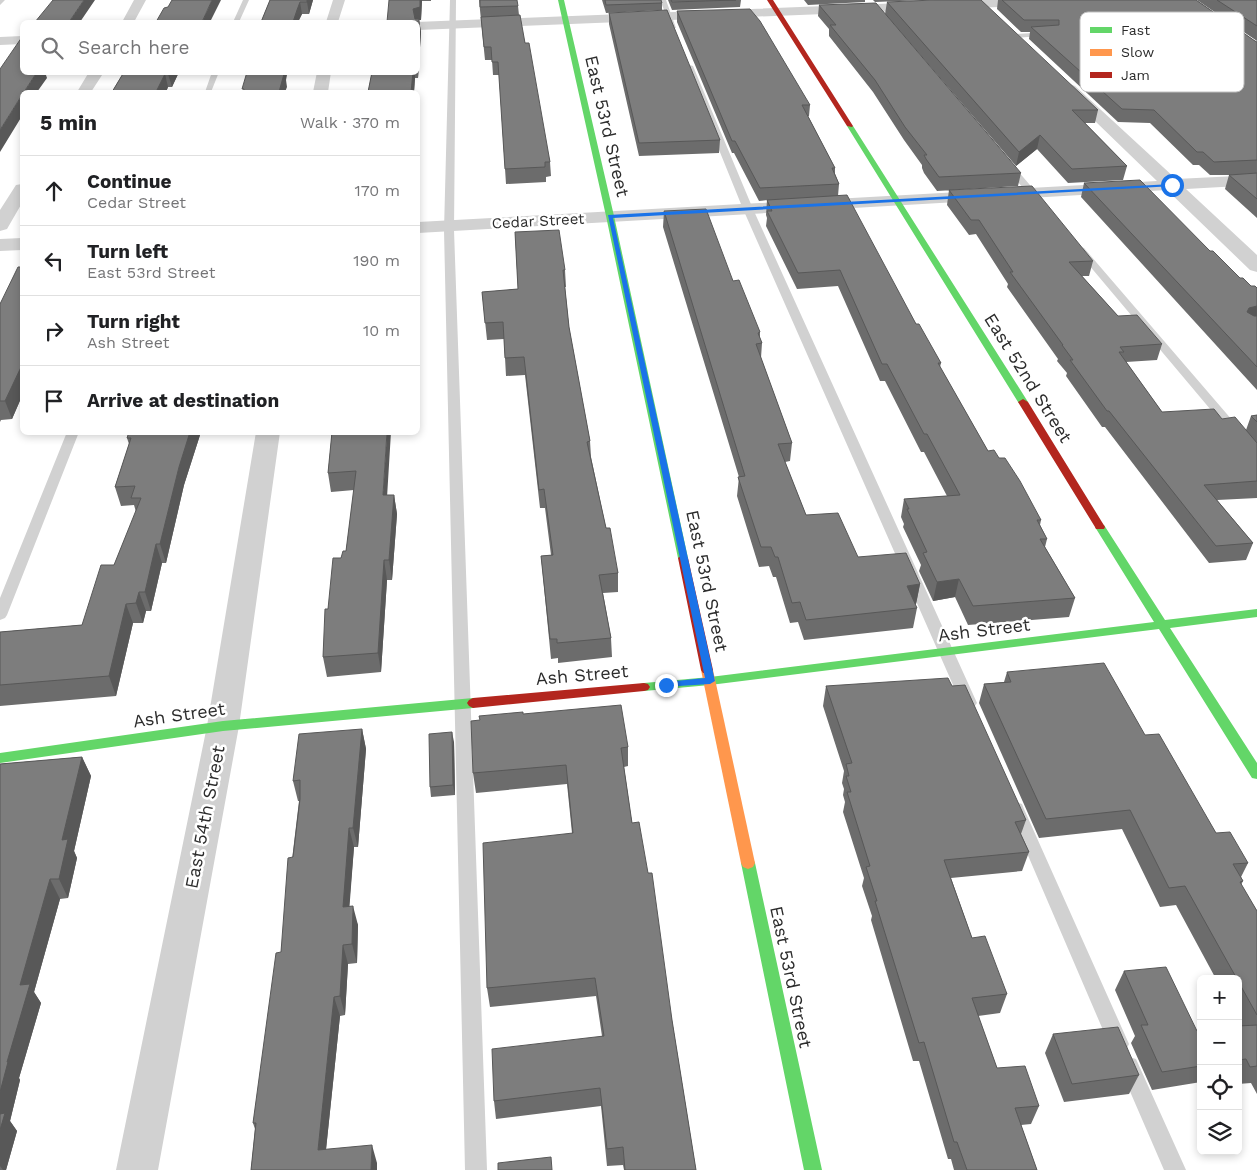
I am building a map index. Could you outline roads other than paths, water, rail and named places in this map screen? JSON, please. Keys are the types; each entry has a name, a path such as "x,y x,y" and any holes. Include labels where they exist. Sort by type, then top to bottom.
{"street":[{"path":"129,20 140,0"},
{"path":"333,20 339,0"},
{"name":"East 53rd Street","path":"561,0 610,216 813,1170"},
{"name":"East 52nd Street","path":"770,0 899,201 1161,626 1257,774"},
{"path":"420,26 875,8 979,2 1077,0"},
{"path":"979,2 1029,49"},
{"path":"0,41 20,40"},
{"path":"85,90 95,75"},
{"path":"321,90 324,75"},
{"path":"1058,76 1257,266"},
{"name":"Cedar Street","path":"420,228 1257,180"},
{"path":"0,225 20,192"},
{"path":"0,245 20,244"},
{"name":"East 54th Street","path":"138,1170 223,726 268,435"},
{"name":"Ash Street","path":"0,758 223,726 710,681 1257,613"}],"lane":[{"path":"237,20 246,0"},
{"path":"453,0 449,226 476,1170"},
{"path":"663,0 678,37"},
{"path":"1014,36 1054,34"},
{"path":"685,55 748,209 975,716"},
{"path":"209,90 215,75"},
{"path":"1001,156 1045,208"},
{"path":"1077,246 1257,457"},
{"path":"0,615 72,435"},
{"path":"1011,797 1175,1170"}]}
